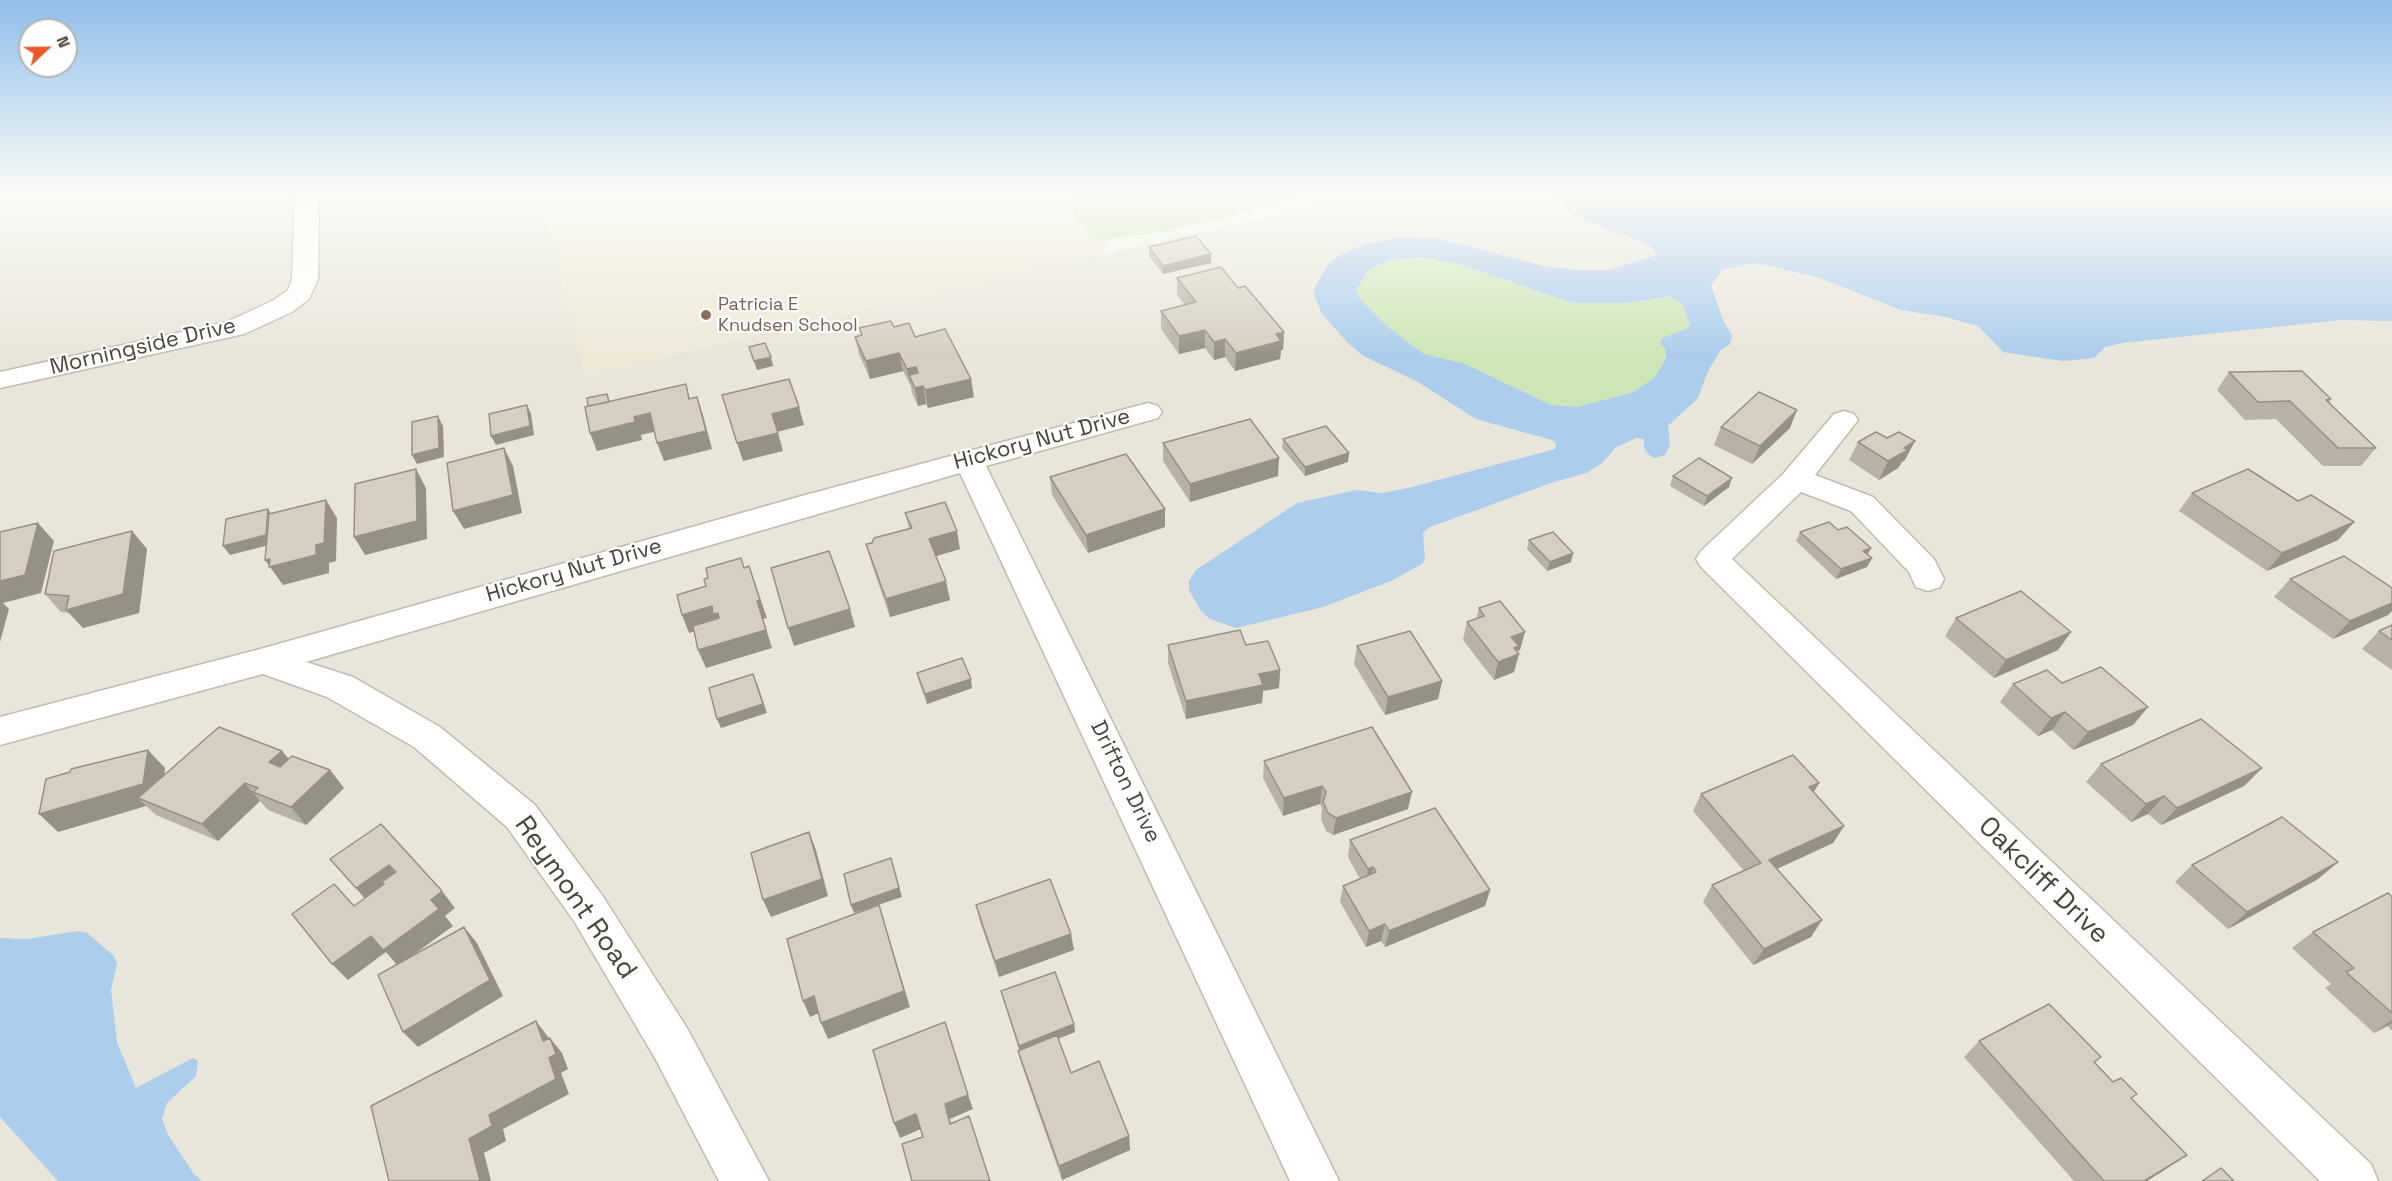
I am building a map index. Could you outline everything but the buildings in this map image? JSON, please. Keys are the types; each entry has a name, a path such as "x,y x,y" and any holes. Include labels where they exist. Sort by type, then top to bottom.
{"street":[{"name":"Morningside Drive","path":"0,380 235,328 283,306 300,294 305,279 306,246"},
{"name":"Hickory Nut Drive","path":"0,731 264,661 798,507 1148,412"},
{"path":"1794,481 1844,420"},
{"name":"Drifton Drive","path":"969,461 1152,838 1276,1106 1315,1181"},
{"path":"1794,481 1804,482 1862,504 1923,567 1928,579"},
{"name":"Oakcliff Drive","path":"1794,481 1712,559 2354,1181"},
{"name":"Reymont Road","path":"264,661 340,687 427,737 521,816 588,908 665,1034 745,1181"}],"shaded area":[{"path":"0,246 553,246 585,375 1137,246 2392,246 2392,1181 0,1181"},
{"path":"553,246 1106,246 1101,254 584,375"}],"green space":[{"path":"1424,258 1455,263 1573,303 1627,303 1669,296 1682,304 1690,324 1687,329 1669,335 1662,366 1655,377 1634,392 1577,407 1551,405 1465,364 1424,354 1388,327 1360,299 1356,291 1368,270 1394,259"}],"water":[{"path":"1360,246 1467,246 1544,266 1577,270 1609,270 1657,255 1650,246 2392,246 2392,321 2342,320 2122,343 2105,347 2094,358 2063,361 2003,352 1978,326 1945,317 1901,310 1817,277 1756,263 1723,269 1711,285 1723,320 1732,336 1730,344 1721,350 1708,371 1698,398 1668,426 1670,445 1665,455 1655,458 1649,455 1644,448 1644,439 1636,438 1615,448 1602,463 1586,473 1551,483 1430,527 1423,533 1425,559 1422,564 1391,581 1323,607 1236,628 1210,619 1201,611 1189,590 1189,581 1196,570 1297,503 1356,490 1382,493 1408,488 1555,449 1556,443 1552,440 1476,419 1418,382 1364,356 1349,344 1322,314 1314,294 1315,287 1328,264","holes":["1424,258 1455,263 1573,303 1627,303 1669,296 1682,304 1690,324 1686,329 1662,338 1660,343 1665,348 1666,356 1662,366 1655,377 1634,392 1577,407 1551,405 1465,364 1424,354 1388,327 1360,299 1356,291 1368,270 1394,259"]},
{"path":"78,931 87,933 114,956 117,964 111,990 117,1042 136,1088 193,1058 198,1061 196,1076 167,1103 162,1119 168,1135 194,1174 202,1181 58,1181 0,1117 0,938 27,939"}],"place":[{"name":"Patricia E Knudsen School","path":"706,315"}]}
